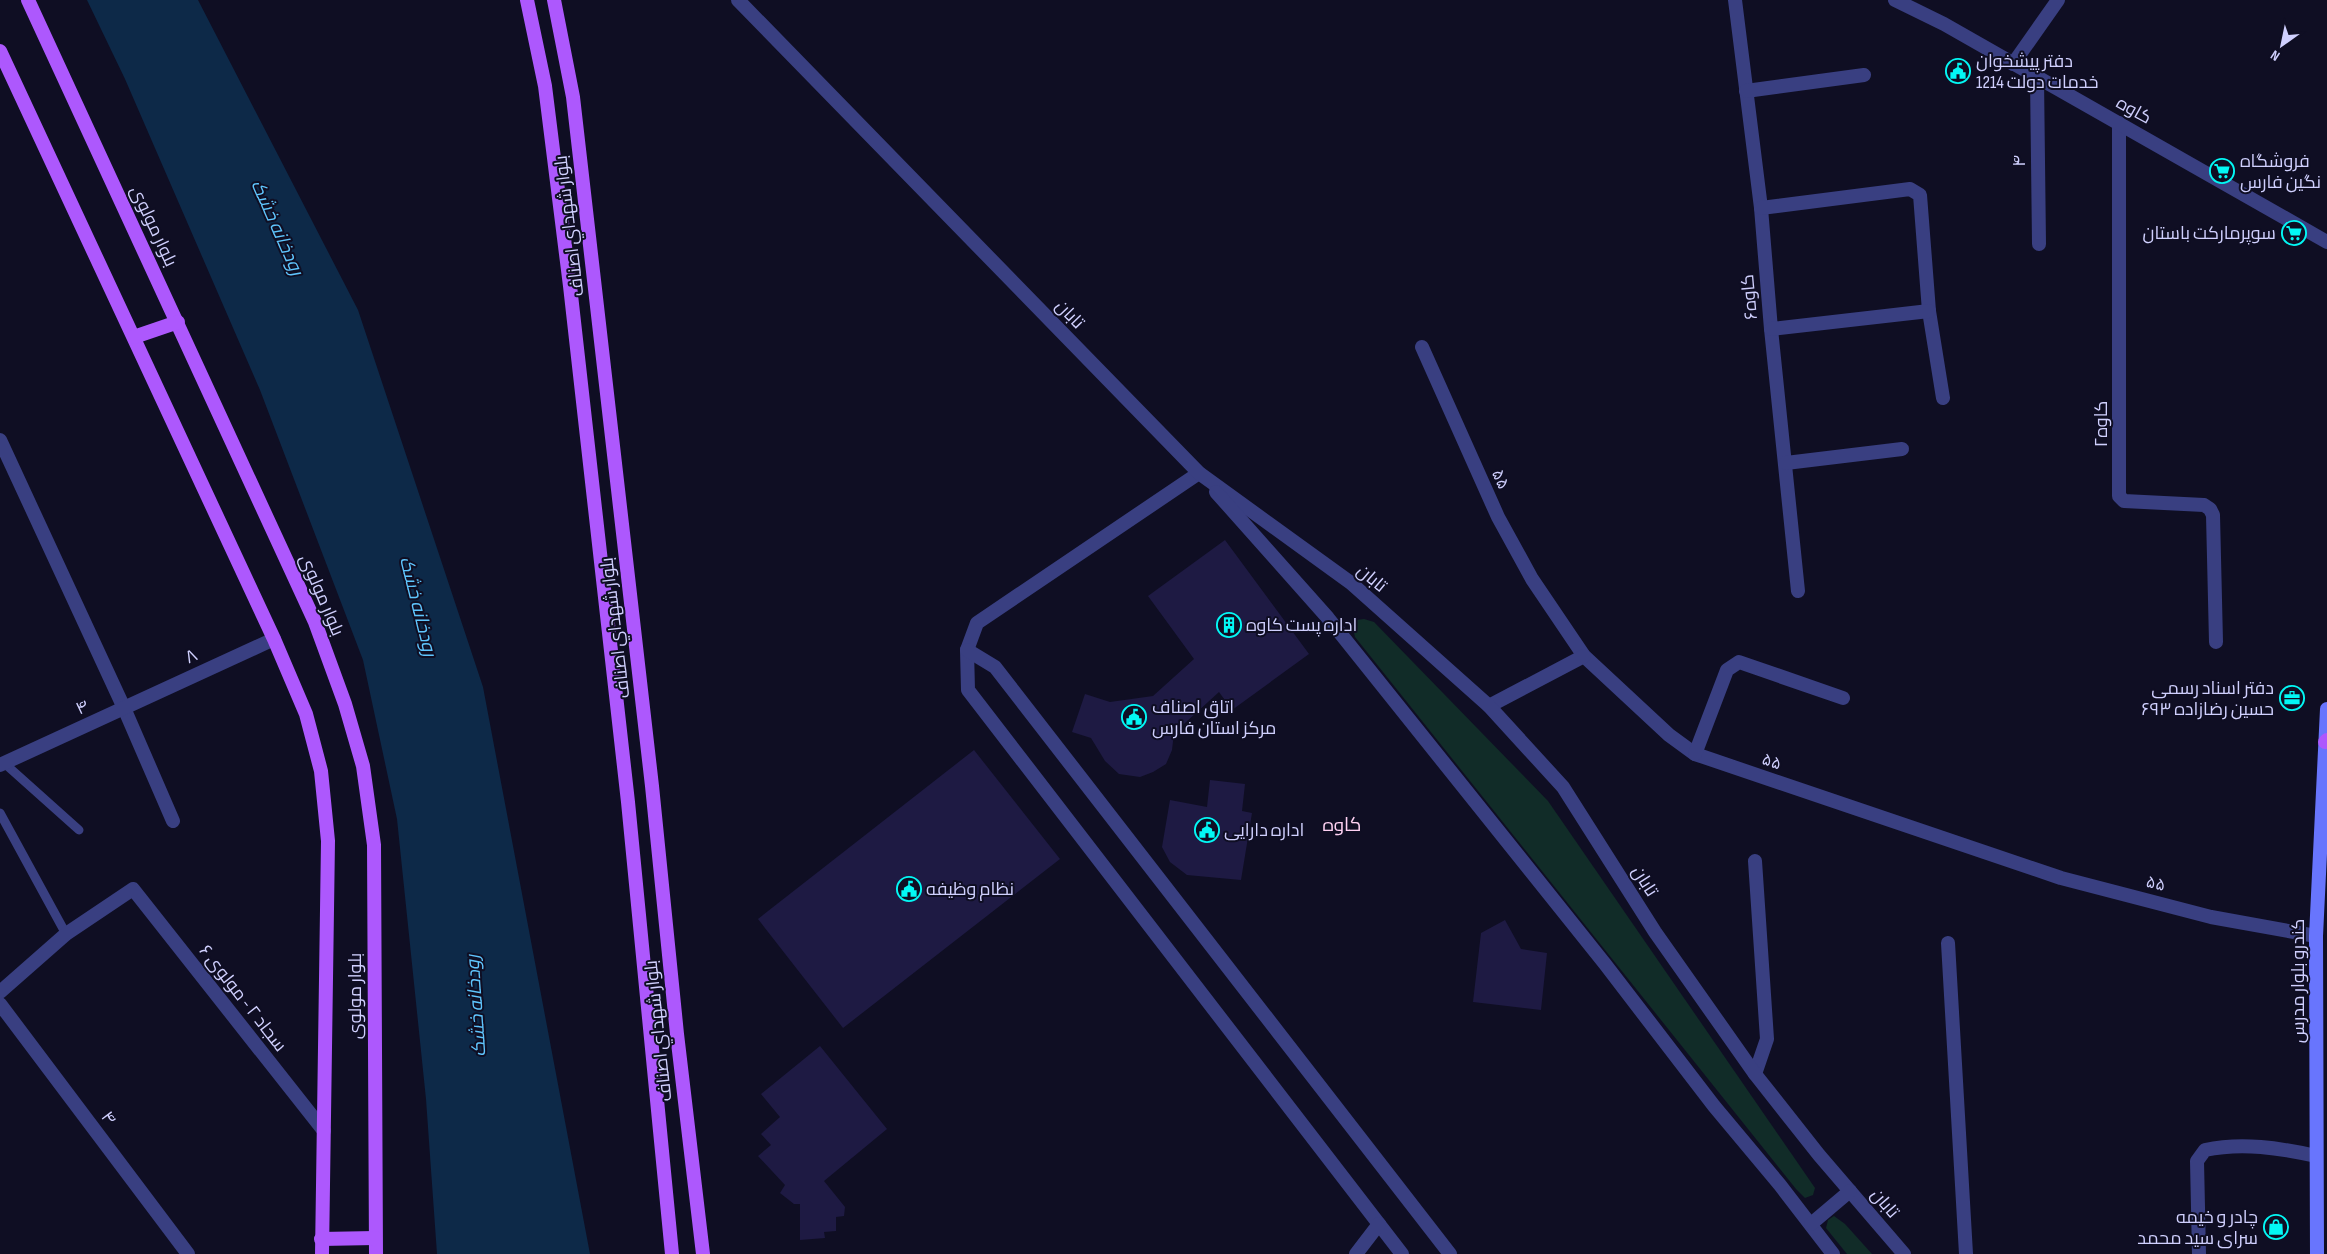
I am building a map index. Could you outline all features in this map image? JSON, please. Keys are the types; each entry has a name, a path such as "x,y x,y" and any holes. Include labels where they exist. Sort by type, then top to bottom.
{"main road":[{"name":"بلوار مولوی","path":"28,0 315,622 345,704 363,766 374,845 376,1254"},
{"name":"بلوار شهداي اصناف","path":"527,0 545,86 570,286 628,802 672,1254"},
{"name":"بلوار شهداي اصناف","path":"554,0 575,117 650,767 677,1034 703,1254"},
{"name":"بلوار مولوی","path":"0,51 274,639 306,714 322,770 328,841 322,1254"},
{"path":"134,337 178,322"},
{"name":"کندرو بلوار مدرس","path":"2317,1254 2316,936 2327,709"},
{"path":"322,1239 375,1238"}],"street":[{"name":"تابان","path":"738,0 1199,473 1351,583 1489,706 1563,787 1660,940 1755,1074 1904,1254"},
{"name":"کاوه۶","path":"1735,0 1761,208 1771,328 1798,591"},
{"name":"کاوه","path":"1895,0 2119,123 2327,242"},
{"path":"2013,64 2058,0"},
{"path":"1746,91 1864,75"},
{"name":"۴","path":"2037,78 2039,244"},
{"name":"کاوه۲","path":"2119,123 2119,496 2124,501 2204,505 2210,509 2213,515 2216,642"},
{"path":"1761,208 1910,189 1920,195 1929,311 1944,398"},
{"path":"1771,328 1929,311"},
{"name":"۵۵","path":"1422,347 1498,517 1532,579 1584,656 1669,735 1695,754 2061,878 2210,917 2316,936"},
{"path":"0,440 124,708 173,821"},
{"path":"1786,463 1902,449"},
{"path":"1402,1254 968,690 966,650 977,623 1199,473 1328,618 1605,964 1714,1106 1812,1224 1833,1254"},
{"name":"۸","path":"124,708 274,639"},
{"path":"966,650 995,668 1450,1254"},
{"path":"1489,706 1584,656"},
{"path":"1695,754 1728,670 1739,662 1843,698"},
{"name":"۴","path":"2,764 124,708"},
{"path":"1754,861 1767,1039 1755,1074"},
{"name":"سجاد ۲ - مولوی ۶","path":"66,934 132,889 324,1130"},
{"path":"0,992 66,934"},
{"path":"1948,943 1966,1254"},
{"name":"۴","path":"0,1004 188,1254"},
{"path":"2199,1254 2197,1161 2205,1150 2220,1147 2252,1146 2282,1149 2316,1156"},
{"path":"1812,1224 1850,1191"},
{"path":"1356,1254 1379,1224"}],"lane":[{"path":"2,764 79,830"},
{"path":"0,812 66,934"}],"green space":[{"path":"1364,619 1374,622 1548,801 1815,1188 1813,1195 1805,1198 1796,1189 1355,637 1352,624 1357,620"},
{"path":"1834,1216 1845,1224 1872,1254 1847,1254 1826,1228 1828,1220"}],"water":[{"name":"رودخانه خشک","path":"87,0 198,0 358,310 483,687 590,1254 437,1254 426,1099 397,819 363,660 260,390 125,79"}],"building":[{"name":"اداره پست کاوه","path":"1225,540 1309,654 1232,710 1219,692 1174,733 1172,750 1166,764 1140,777 1119,774 1105,761 1091,738 1072,732 1085,694 1110,702 1153,696 1194,659 1148,596"},
{"name":"نظام وظیفه","path":"974,750 1060,859 843,1028 758,919"},
{"name":"اداره دارایی","path":"1210,780 1245,784 1242,811 1252,813 1241,880 1187,875 1170,862 1162,847 1170,800 1207,807"},
{"path":"1505,920 1521,949 1547,953 1541,1010 1473,1002 1481,933"},
{"path":"820,1046 887,1129 824,1181 845,1207 844,1216 836,1217 836,1231 824,1232 825,1238 800,1240 800,1204 794,1204 780,1193 785,1185 758,1156 771,1145 761,1134 780,1117 761,1094"}],"place":[{"name":"دفتر پیشخوان خدمات دولت 1214","path":"1958,71"},
{"name":"فروشگاه نگین فارس","path":"2222,171"},
{"name":"سوپرمارکت باستان","path":"2294,233"},
{"name":"اداره پست کاوه","path":"1229,625"},
{"name":"دفتر اسناد رسمی ۶۹۳ حسین رضازاده","path":"2292,698"},
{"name":"اتاق اصناف مرکز استان فارس","path":"1134,717"},
{"name":"اداره دارایی","path":"1207,830"},
{"name":"نظام وظیفه","path":"909,889"},
{"name":"چادر و خیمه سرای سید محمد","path":"2276,1227"}],"district":[{"name":"کاوه","path":"1342,824"}]}
